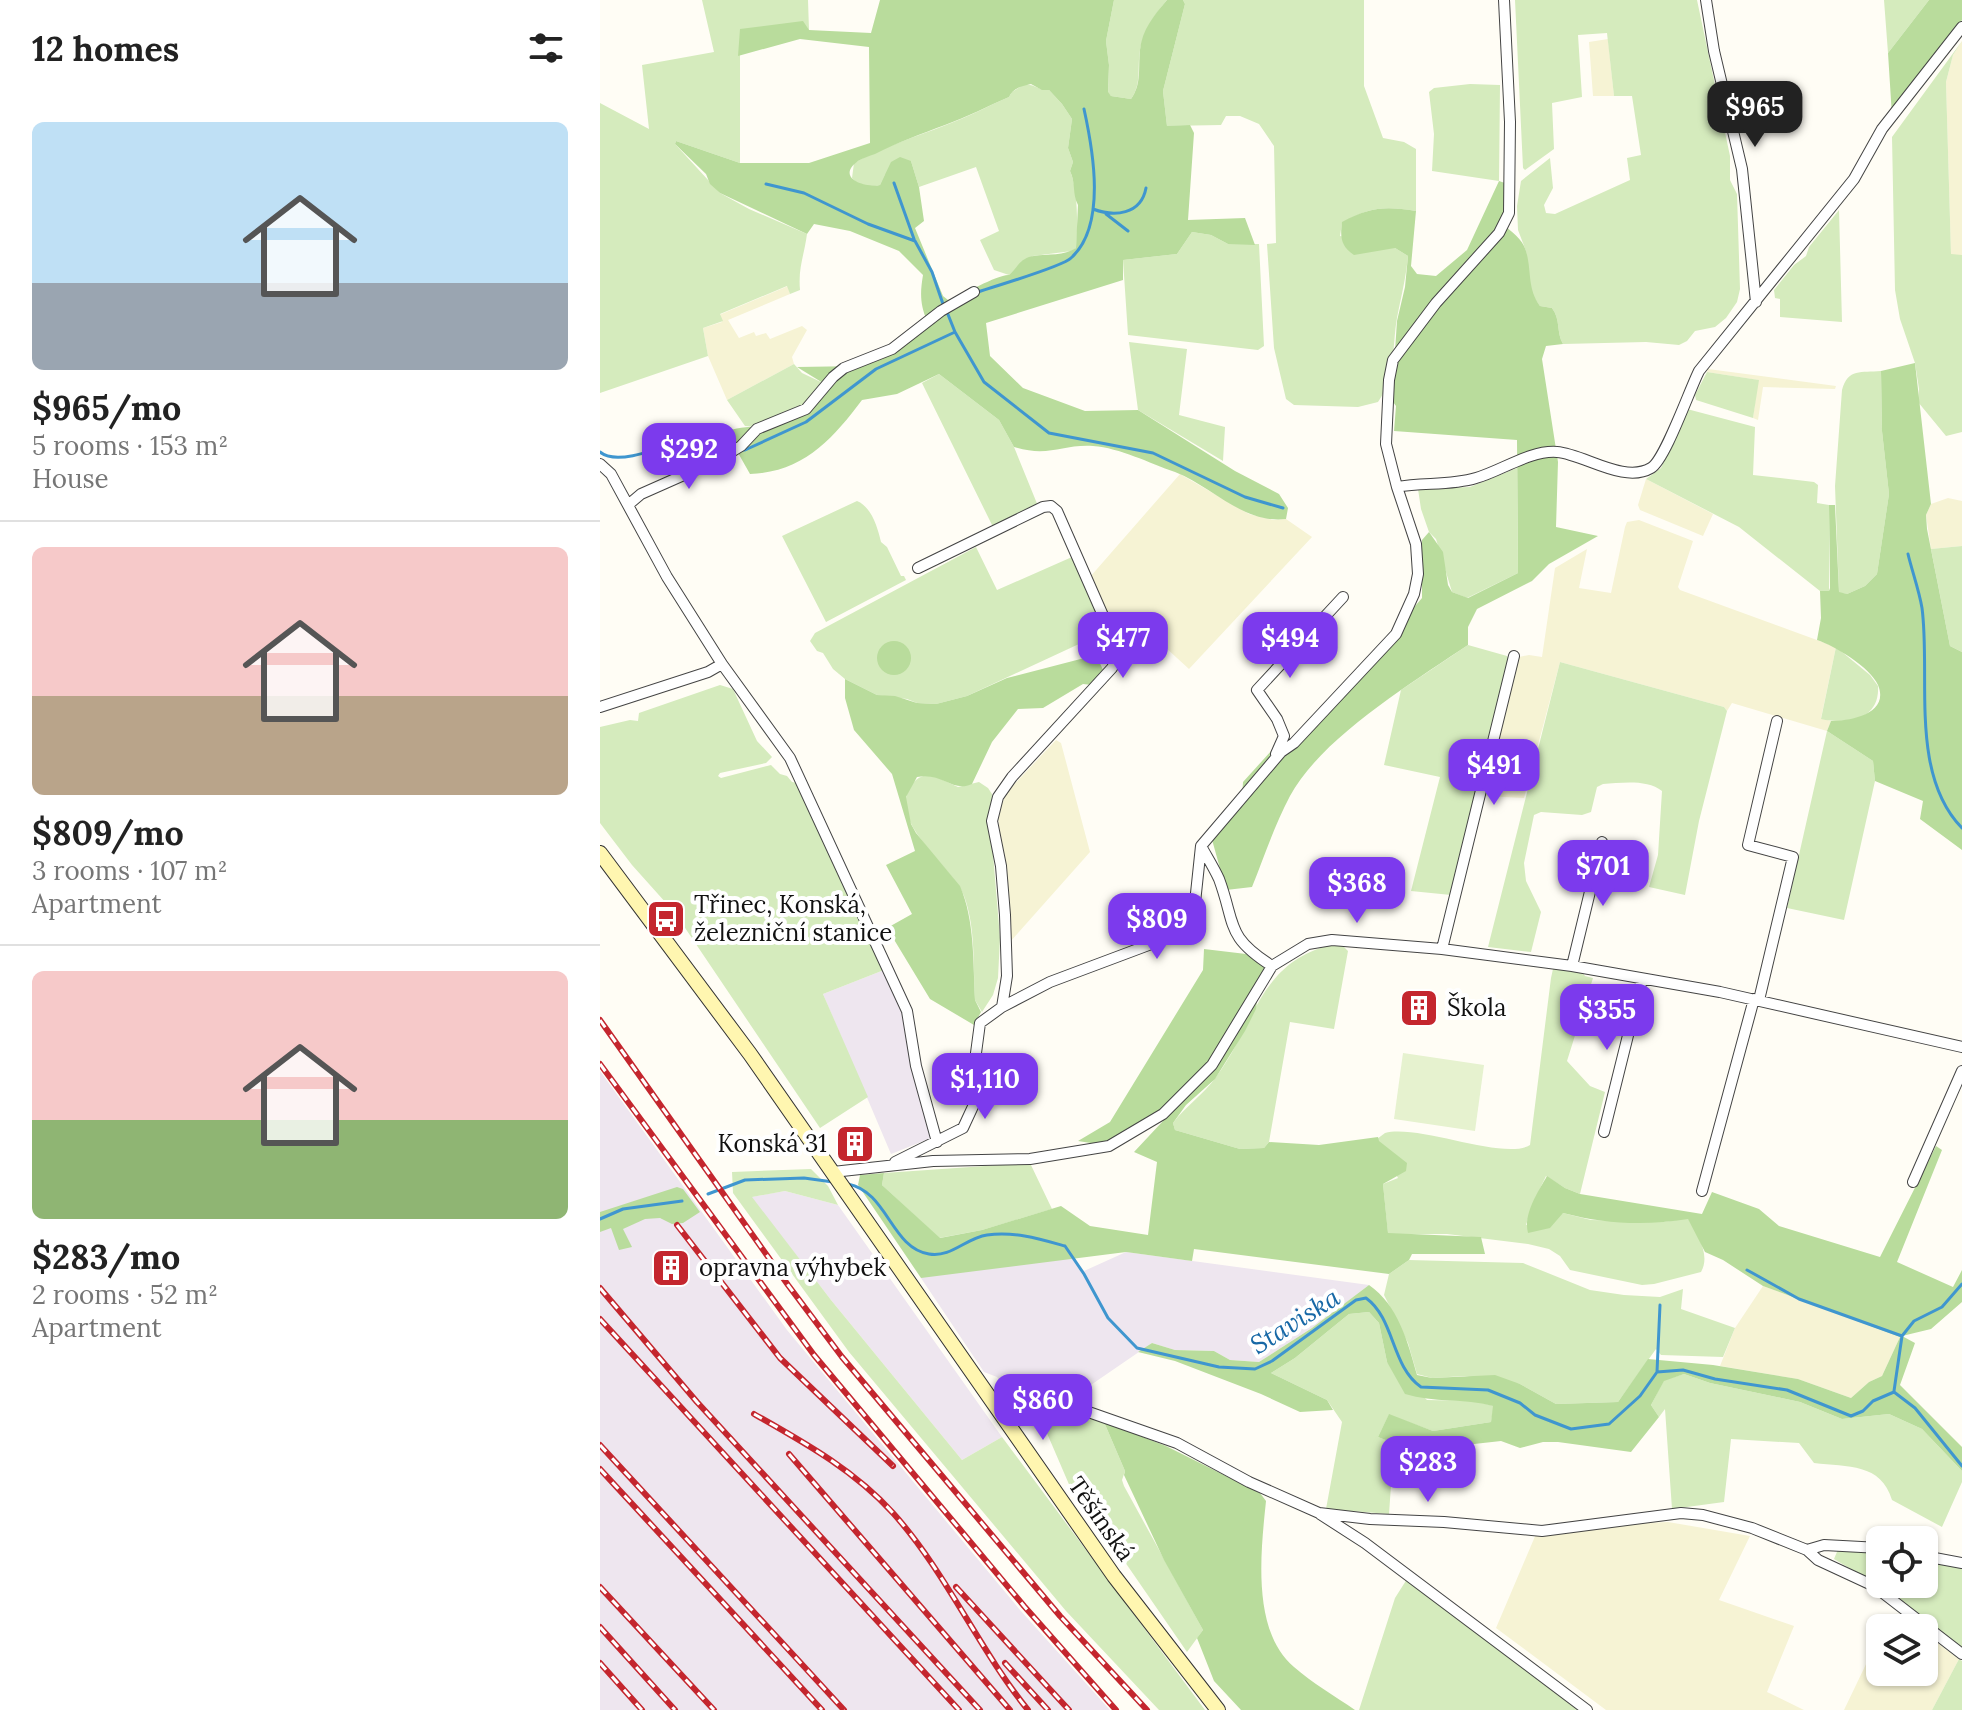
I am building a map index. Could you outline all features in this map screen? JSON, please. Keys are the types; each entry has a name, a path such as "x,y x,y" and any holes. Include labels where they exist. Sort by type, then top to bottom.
{"main road":[{"name":"Těšínská","path":"600,853 697,981 833,1172 1114,1576 1218,1710"}],"street":[{"path":"890,1165 963,1128 976,1100 976,1053 980,1023 1002,1007 1050,982 1178,934 1194,912 1201,846 1275,760 1396,634 1414,594 1418,574 1416,544 1386,444 1388,391 1393,360 1436,303 1499,233 1509,213 1510,122 1504,0"},
{"path":"1706,0 1714,51 1742,169 1756,302"},
{"path":"1397,487 1474,479 1533,456 1557,452 1595,465 1637,473 1652,468 1662,458 1699,371 1854,179 1882,129 1962,27"},
{"path":"628,505 641,494 737,450 757,429 806,409 844,368 892,349 945,309 974,292"},
{"path":"600,464 611,474 667,577 722,664 790,758 907,1011 916,1066 937,1142"},
{"path":"918,568 1043,507 1051,506 1057,511 1116,645 1117,658 1112,668 1012,777 998,797 992,821 1001,866 1007,976 1002,1007"},
{"path":"1275,760 1284,736 1277,719 1257,690 1343,597"},
{"path":"1442,949 1514,656"},
{"path":"600,707 708,672 722,664"},
{"path":"1702,1191 1757,1000 1793,857 1748,845 1777,721"},
{"path":"1572,966 1602,842"},
{"path":"1201,846 1218,879 1229,919 1240,941 1272,966"},
{"path":"833,1172 890,1165 1030,1159 1109,1146 1163,1114 1212,1065 1272,966 1308,944 1332,940 1442,949 1572,966 1757,1000 1962,1047"},
{"path":"1604,1132 1642,979"},
{"path":"1913,1182 1962,1071"},
{"path":"998,1411 1035,1398 1060,1402 1177,1443 1249,1482 1319,1513 1365,1543 1587,1710"},
{"path":"1319,1513 1542,1531 1681,1513 1703,1515 1752,1528 1807,1550 1818,1560 1874,1586 1962,1654"},
{"path":"1807,1550 1824,1545 1866,1547"},
{"path":"1938,1559 1962,1563"}],"shaded area":[{"path":"1608,39 1614,96 1593,96 1589,42"},
{"path":"1962,41 1962,255 1951,255 1946,82 1953,55"},
{"path":"788,286 790,294 728,320 739,338 754,332 756,336 766,333 770,339 802,326 807,330 792,357 794,364 727,400 708,356 703,328 722,322 719,315"},
{"path":"1708,369 1836,386 1835,389 1763,387 1758,420 1753,418 1758,380 1707,372"},
{"path":"1180,474 1249,514 1273,520 1286,519 1312,537 1189,669 1142,626 1120,642 1090,577"},
{"path":"1646,479 1713,514 1703,536 1640,510 1638,505"},
{"path":"1948,498 1962,501 1962,546 1931,549 1926,515 1931,504"},
{"path":"1639,520 1693,541 1678,587 1680,590 1836,647 1821,718 1831,721 1827,731 1732,703 1727,711 1724,707 1560,662 1524,798 1484,796 1519,657 1542,657 1555,568 1587,549 1579,588 1611,593 1625,527 1627,522"},
{"path":"1056,740 1061,743 1090,852 1009,943 998,814 1007,792"},
{"path":"884,970 904,1014 931,1138 891,1154 823,994"},
{"path":"600,1071 787,1330 1020,1610 1110,1710 600,1710"},
{"path":"785,1191 838,1205 1002,1437 962,1460 751,1197"},
{"path":"984,1237 1062,1248 1084,1271 1126,1252 1369,1285 1312,1328 1259,1362 1230,1360 1214,1351 1175,1350 1152,1343 1069,1400 1024,1395 1013,1398 997,1377 984,1372 921,1278"},
{"path":"1763,1286 1900,1337 1882,1376 1869,1382 1851,1398 1798,1379 1720,1366 1735,1328"},
{"path":"1668,1522 1750,1536 1719,1600 1794,1626 1767,1692 1804,1710 1606,1710 1496,1628 1536,1534 1619,1524"},
{"path":"1938,1643 1959,1659 1932,1710 1844,1710 1866,1664 1866,1686 1938,1686"}],"green space":[{"path":"702,0 808,0 809,30 740,30 740,163 676,141 675,144 720,193 807,234 800,290 790,294 787,286 720,314 723,321 703,328 708,356 600,393 600,103 649,129 642,65 714,52"},
{"path":"880,0 1114,0 1106,41 1108,92 1111,96 1131,99 1138,81 1141,43 1146,29 1167,0 1183,0 1185,4 1163,91 1167,126 1190,125 1194,133 1188,220 1245,218 1255,245 1228,244 1211,235 1192,232 1177,254 1123,260 1123,280 986,323 990,356 1023,388 1085,411 1138,410 1235,471 1279,494 1288,508 1286,519 1256,516 1175,472 1114,450 1093,446 1046,451 1014,447 999,420 939,374 897,394 862,400 815,451 786,467 750,474 728,431 782,423 799,414 823,383 797,367 860,366 927,321 921,298 923,275 899,251 850,231 814,224 807,234 720,193 710,184 706,174 675,144 676,141 740,163 809,163 870,143 869,47 800,39 738,56 740,29 803,21 809,30 871,33","holes":["1031,84 1049,90 1072,119 1068,148 1073,162 1070,171 1078,205 1076,248 1065,253 1029,257 1009,275 948,300 943,296 915,228 924,221 911,161 900,157 891,162 880,185 867,185 855,180 851,177 852,167 864,158 1009,97 1021,87"]},
{"path":"1114,0 1167,0 1144,36 1138,81 1131,99 1108,93 1106,41"},
{"path":"1183,0 1364,0 1364,86 1383,138 1404,142 1416,149 1416,211 1386,208 1369,211 1342,223 1340,236 1395,248 1408,256 1391,372 1378,402 1358,407 1294,405 1286,399 1274,348 1267,244 1276,243 1274,146 1259,124 1240,116 1226,116 1221,125 1167,126 1163,91 1185,4"},
{"path":"1515,0 1697,0 1730,156 1730,180 1737,194 1740,289 1737,302 1715,327 1695,331 1679,345 1646,342 1563,344 1552,308 1540,306 1531,294 1526,251 1518,230 1517,206 1521,181 1550,158 1553,188 1544,205 1546,213 1555,214 1630,180 1627,158 1641,155 1632,96 1614,96 1607,33 1578,35 1582,97 1552,103 1554,149 1525,170 1523,168"},
{"path":"1884,0 1929,0 1888,53"},
{"path":"1929,0 1962,0 1962,20 1892,116 1888,53"},
{"path":"1962,41 1953,55 1946,82 1951,254 1962,255 1962,432 1946,436 1918,402 1915,363 1900,319 1895,290 1892,137"},
{"path":"1023,85 1049,90 1072,119 1068,148 1073,162 1070,171 1075,188 1077,220 1076,248 1072,251 1033,256 1009,275 994,270 980,240 999,231 976,167 919,187 911,161 885,175 880,185 864,186 852,178 854,163 1009,97"},
{"path":"1500,85 1499,181 1432,171 1434,134 1429,92 1434,88"},
{"path":"1499,181 1508,184 1503,223 1524,246 1533,293 1540,306 1552,308 1555,312 1563,344 1546,346 1542,359 1558,462 1556,527 1598,536 1549,564 1532,581 1477,609 1468,627 1468,645 1345,732 1304,774 1290,796 1252,887 1226,890 1211,836 1242,797 1243,782 1272,750 1295,746 1422,598 1422,540 1429,532 1443,552 1452,592 1468,598 1518,573 1517,440 1394,431 1396,406 1386,392 1408,256 1395,248 1354,255 1344,245 1341,233 1342,222 1361,213 1386,208 1416,211 1411,266 1417,274 1436,276 1467,250"},
{"path":"1839,210 1842,322 1780,317 1780,299 1775,298 1774,290 1794,265 1806,256 1809,247"},
{"path":"1192,232 1211,235 1228,244 1259,244 1264,346 1258,350 1128,335 1123,260 1177,254"},
{"path":"1129,342 1187,349 1179,415 1225,427 1223,461 1138,410"},
{"path":"1915,363 1931,504 1926,515 1927,529 1950,646 1962,652 1962,850 1920,819 1923,801 1875,781 1873,761 1827,731 1831,721 1866,714 1878,703 1880,695 1874,678 1860,664 1817,640 1821,618 1820,591 1829,591 1830,588 1829,505 1835,505 1839,592 1847,594 1865,586 1877,574 1889,494 1882,431 1881,371"},
{"path":"794,364 802,373 823,383 806,412 760,427 745,426 727,400"},
{"path":"1881,371 1882,431 1889,494 1877,574 1865,586 1847,594 1839,593 1835,486 1842,390 1852,375"},
{"path":"1707,372 1759,380 1753,418 1696,400 1695,395"},
{"path":"939,374 999,420 1014,447 1038,506 993,527 922,383"},
{"path":"1687,409 1755,427 1753,475 1818,485 1817,503 1829,505 1829,591 1820,591 1739,527 1646,479 1661,468"},
{"path":"1517,468 1518,573 1467,598 1452,592 1436,539 1429,532 1421,509 1418,489 1470,487"},
{"path":"857,501 870,513 881,542 906,580 826,622 782,536"},
{"path":"1962,546 1962,652 1950,646 1931,549"},
{"path":"976,547 997,590 1072,557 1107,631 967,696 936,704 877,695 845,679 810,641 815,633"},
{"path":"894,641 906,646 911,658 906,670 894,675 882,670 877,658 882,646"},
{"path":"1468,645 1507,656 1510,661 1451,895 1411,891 1440,777 1384,765 1401,690"},
{"path":"1836,647 1870,675 1878,686 1874,706 1860,718 1841,721 1821,719"},
{"path":"1096,655 1104,672 1092,685 1083,684 1043,708 1018,709 992,742 972,784 959,786 934,777 917,777 906,797 911,824 916,833 960,886 965,899 972,942 975,1000 981,1012 974,1025 930,999 887,928 912,914 886,865 915,851 892,774 854,730 845,698 845,679 877,695 936,704 967,696 1007,678"},
{"path":"1560,662 1724,707 1727,711 1699,821 1685,895 1649,887 1658,855 1662,791 1641,783 1603,784 1597,787 1591,812 1582,815 1541,812 1534,815 1524,863 1526,881 1541,912 1531,952 1488,947"},
{"path":"720,685 733,689 757,741 772,757 766,763 718,776 721,778 771,765 797,783 884,970 823,994 868,1097 820,1128 675,913 600,823 600,727 638,721 639,713"},
{"path":"1827,731 1873,761 1875,781 1844,920 1787,908"},
{"path":"930,774 958,787 979,782 992,794 991,830 1000,938 998,978 993,995 982,1012 975,1000 972,934 964,896 916,832 905,805 914,782"},
{"path":"1330,945 1342,945 1348,951 1334,1029 1290,1022 1269,1142 1264,1148 1240,1149 1175,1130 1173,1123 1216,1077 1273,981 1287,966 1306,954"},
{"path":"1204,949 1246,954 1266,967 1259,984 1256,1009 1245,1031 1215,1079 1186,1105 1173,1123 1175,1130 1240,1149 1264,1148 1269,1142 1319,1145 1378,1137 1407,1163 1406,1171 1383,1184 1388,1233 1481,1237 1485,1254 1412,1254 1409,1260 1389,1274 1194,1249 1192,1261 1126,1252 921,1278 858,1185 860,1175 884,1173 882,1185 940,1238 982,1230 1061,1206 1090,1226 1148,1235 1157,1162 1134,1152 1163,1121 1097,1144 1078,1141 1110,1122 1203,970"},
{"path":"1553,969 1582,972 1593,978 1567,1061 1590,1086 1605,1092 1580,1194 1546,1176 1526,1225 1563,1213 1591,1220 1664,1222 1688,1218 1704,1251 1701,1272 1642,1285 1570,1270 1560,1256 1549,1249 1528,1244 1447,1234 1388,1234 1383,1184 1398,1178 1377,1139 1385,1133 1418,1133 1501,1149 1530,1145 1551,978"},
{"path":"1403,1053 1484,1065 1475,1131 1394,1119"},
{"path":"1936,1146 1942,1150 1897,1262 1953,1287 1962,1270 1962,1302 1931,1329 1902,1336 1915,1343 1900,1385 1962,1447 1962,1471 1922,1429 1889,1414 1842,1419 1800,1402 1710,1383 1684,1374 1664,1381 1651,1405 1659,1417 1631,1452 1558,1442 1520,1448 1501,1441 1474,1444 1447,1464 1378,1437 1389,1414 1433,1431 1491,1422 1493,1406 1405,1394 1387,1362 1379,1323 1369,1312 1349,1314 1295,1358 1271,1373 1327,1400 1333,1410 1300,1412 1175,1361 1138,1352 1152,1343 1175,1350 1214,1351 1230,1360 1259,1362 1312,1328 1369,1285 1395,1314 1406,1337 1417,1375 1432,1378 1495,1375 1520,1384 1556,1404 1618,1402 1648,1359 1713,1365 1798,1379 1851,1398 1869,1382 1882,1376 1900,1337 1763,1286 1705,1252 1688,1219 1625,1223 1563,1213 1550,1228 1528,1233 1529,1211 1547,1176 1580,1194 1702,1214 1712,1192 1759,1209 1779,1226 1880,1257"},
{"path":"1030,1163 1052,1209 982,1230 939,1238 882,1185 884,1173"},
{"path":"811,1169 828,1186 838,1205 785,1191 752,1197 831,1300 962,1460 1002,1437 1205,1710 1159,1710 1066,1611 849,1352 733,1193 732,1172"},
{"path":"677,1187 683,1189 700,1212 683,1223 672,1224 660,1218 645,1219 623,1229 632,1247 619,1250 611,1228 600,1232 600,1212"},
{"path":"1409,1260 1523,1263 1590,1290 1624,1295 1660,1297 1683,1289 1681,1309 1735,1328 1723,1357 1661,1355 1656,1349 1618,1402 1556,1404 1520,1384 1465,1376 1432,1378 1417,1374 1408,1343 1384,1295 1389,1274"},
{"path":"1369,1312 1379,1323 1387,1362 1427,1400 1475,1401 1494,1406 1491,1422 1433,1431 1389,1415 1378,1437 1394,1443 1389,1514 1326,1509 1342,1422 1327,1400 1271,1373 1295,1358 1349,1314"},
{"path":"1684,1374 1710,1383 1800,1402 1842,1419 1889,1414 1922,1429 1962,1471 1962,1482 1942,1527 1892,1500 1880,1479 1871,1473 1851,1467 1814,1463 1799,1443 1731,1439 1724,1502 1672,1509 1665,1409 1659,1417 1651,1405 1664,1380"},
{"path":"1064,1408 1104,1422 1125,1471 1124,1486 1203,1630 1187,1652 1096,1520 1092,1505 1079,1501 1071,1489 1040,1417 1041,1410"},
{"path":"1104,1422 1166,1446 1260,1493 1266,1501 1262,1589 1271,1633 1280,1652 1294,1667 1355,1710 1241,1710 1214,1681 1197,1638 1203,1630 1164,1560 1124,1475"},
{"path":"1839,1547 1866,1549 1866,1578 1834,1559"},
{"path":"1938,1563 1962,1568 1962,1650 1938,1630 1938,1614 1918,1614 1899,1598 1938,1598"},
{"path":"1407,1579 1581,1710 1359,1710 1395,1598"},
{"path":"1959,1659 1962,1661 1962,1710 1932,1710"}],"waterway":[{"path":"978,292 1065,262 1082,244 1089,227 1094,187 1084,109"},
{"path":"894,183 914,239"},
{"path":"766,184 804,193 868,224 915,241 932,272 944,307"},
{"path":"1093,209 1109,213 1126,212 1139,204 1146,188"},
{"path":"1106,214 1128,231"},
{"path":"741,450 806,422 876,369 955,332 947,312"},
{"path":"955,332 984,382 1049,433 1153,453 1245,497 1283,508"},
{"path":"600,452 610,456 637,455 713,433 729,437 734,448"},
{"path":"1908,554 1922,608 1928,752 1945,806 1962,828"},
{"name":"Staviska","path":"708,1194 745,1180 804,1178 833,1182"},
{"name":"Staviska","path":"848,1184 872,1197 906,1242 916,1250 929,1254 951,1251 979,1237 997,1234 1027,1236 1065,1246 1108,1318 1137,1348 1219,1367 1255,1369 1272,1361 1356,1300 1366,1298 1383,1318 1404,1367 1421,1387 1488,1390 1520,1403 1535,1415 1571,1429 1609,1424 1640,1396 1657,1372 1683,1370 1715,1379 1787,1390 1851,1416 1894,1392 1915,1408 1962,1466"},
{"name":"Staviska","path":"600,1219 623,1209 682,1201"},
{"path":"1747,1270 1799,1299 1902,1336"},
{"path":"1894,1391 1902,1336 1914,1321 1942,1307 1962,1284"},
{"path":"1657,1372 1660,1305"}],"railway":[{"path":"600,1020 842,1357 1060,1616 1147,1710"},
{"path":"600,1064 814,1355 1024,1606 1116,1710"},
{"path":"677,1225 780,1358 893,1466"},
{"path":"600,1288 697,1402 980,1710"},
{"path":"600,1319 959,1710"},
{"path":"754,1414 845,1470 893,1513 929,1560 1028,1710"},
{"path":"600,1445 844,1710"},
{"path":"789,1454 1010,1710"},
{"path":"600,1469 822,1710"},
{"path":"600,1587 714,1710"},
{"path":"956,1587 1069,1710"},
{"path":"600,1627 675,1710"},
{"path":"600,1663 642,1710"},
{"path":"1005,1663 1048,1710"}],"place":[{"name":"Třinec, Konská, železniční stanice","path":"666,919"},
{"name":"Škola","path":"1419,1008"},
{"name":"Konská 31","path":"855,1144"},
{"name":"opravna výhybek","path":"671,1268"}]}
